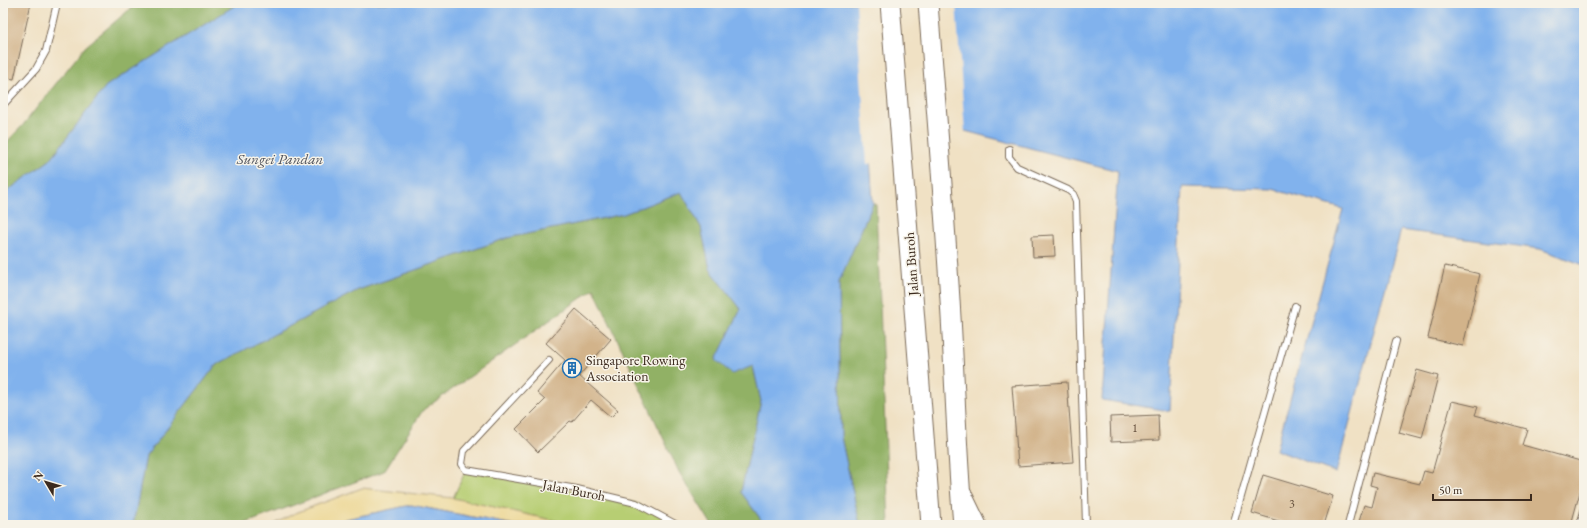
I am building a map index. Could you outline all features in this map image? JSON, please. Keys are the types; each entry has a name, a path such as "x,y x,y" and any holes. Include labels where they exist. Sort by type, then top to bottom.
{"highway":[{"name":"Jalan Buroh","path":"890,3 931,525"},
{"path":"928,3 952,317 959,482 963,525"}],"street":[{"path":"959,482 971,512 979,525"}],"lane":[{"path":"3,105 36,69 46,51 57,3"},
{"path":"1008,149 1009,157 1017,167 1068,190 1073,194 1076,201 1086,525"},
{"path":"1233,525 1295,306"},
{"path":"1348,525 1396,341"},
{"name":"Jalan Buroh","path":"549,360 464,451 462,464 466,470 577,489 636,503 677,525"},
{"path":"1580,525 1584,511"}],"green space":[{"path":"137,3 239,3 106,86 50,160 3,194 3,146 23,125 85,47"},
{"path":"681,192 701,227 710,269 741,309 716,360 753,366 761,401 741,492 765,525 712,525 679,472 594,289 423,410 384,471 241,525 133,525 146,456 216,365 358,290 507,238 624,214"},
{"path":"873,203 876,205 889,525 860,525 841,437 839,282"},
{"path":"466,470 636,503 677,525 574,525 453,498"}],"sand":[{"path":"362,488 453,498 574,525 514,525 411,505 346,519 331,525 273,525 293,514"}],"water":[{"name":"Sungei Pandan","path":"239,3 1584,3 1584,265 1540,249 1401,230 1336,473 1276,450 1343,209 1272,189 1182,187 1170,411 1102,400 1118,171 896,113 869,142 873,203 839,282 841,437 860,525 765,525 741,492 761,401 753,366 732,374 716,360 741,309 710,269 701,227 681,192 624,214 507,238 358,290 216,365 146,456 133,525 3,525 3,194 50,160 106,86"},
{"path":"411,505 514,525 331,525 346,519"}],"pier":[{"path":"856,3 956,3 965,133 896,115 871,142 872,163 867,164"}],"building":[{"path":"3,3 31,3 14,79 3,77"},
{"path":"1054,235 1055,256 1033,257 1032,236"},
{"path":"1445,266 1480,274 1463,346 1428,338"},
{"name":"Singapore Rowing Association","path":"576,309 611,339 579,376 618,410 611,417 591,400 572,422 570,421 538,452 516,429 545,400 537,393 565,360 546,343"},
{"path":"1417,370 1438,376 1422,439 1399,433"},
{"path":"1067,382 1073,462 1018,466 1012,386"},
{"path":"1452,401 1478,407 1475,415 1527,429 1522,445 1584,462 1584,477 1571,525 1358,525 1364,505 1372,507 1377,487 1370,485 1373,473 1420,484 1424,471 1432,473"},
{"path":"1158,415 1159,440 1111,442 1110,417"},
{"path":"1263,475 1333,496 1324,525 1292,525 1252,513"}],"place":[{"name":"Singapore Rowing Association","path":"572,368"}]}
